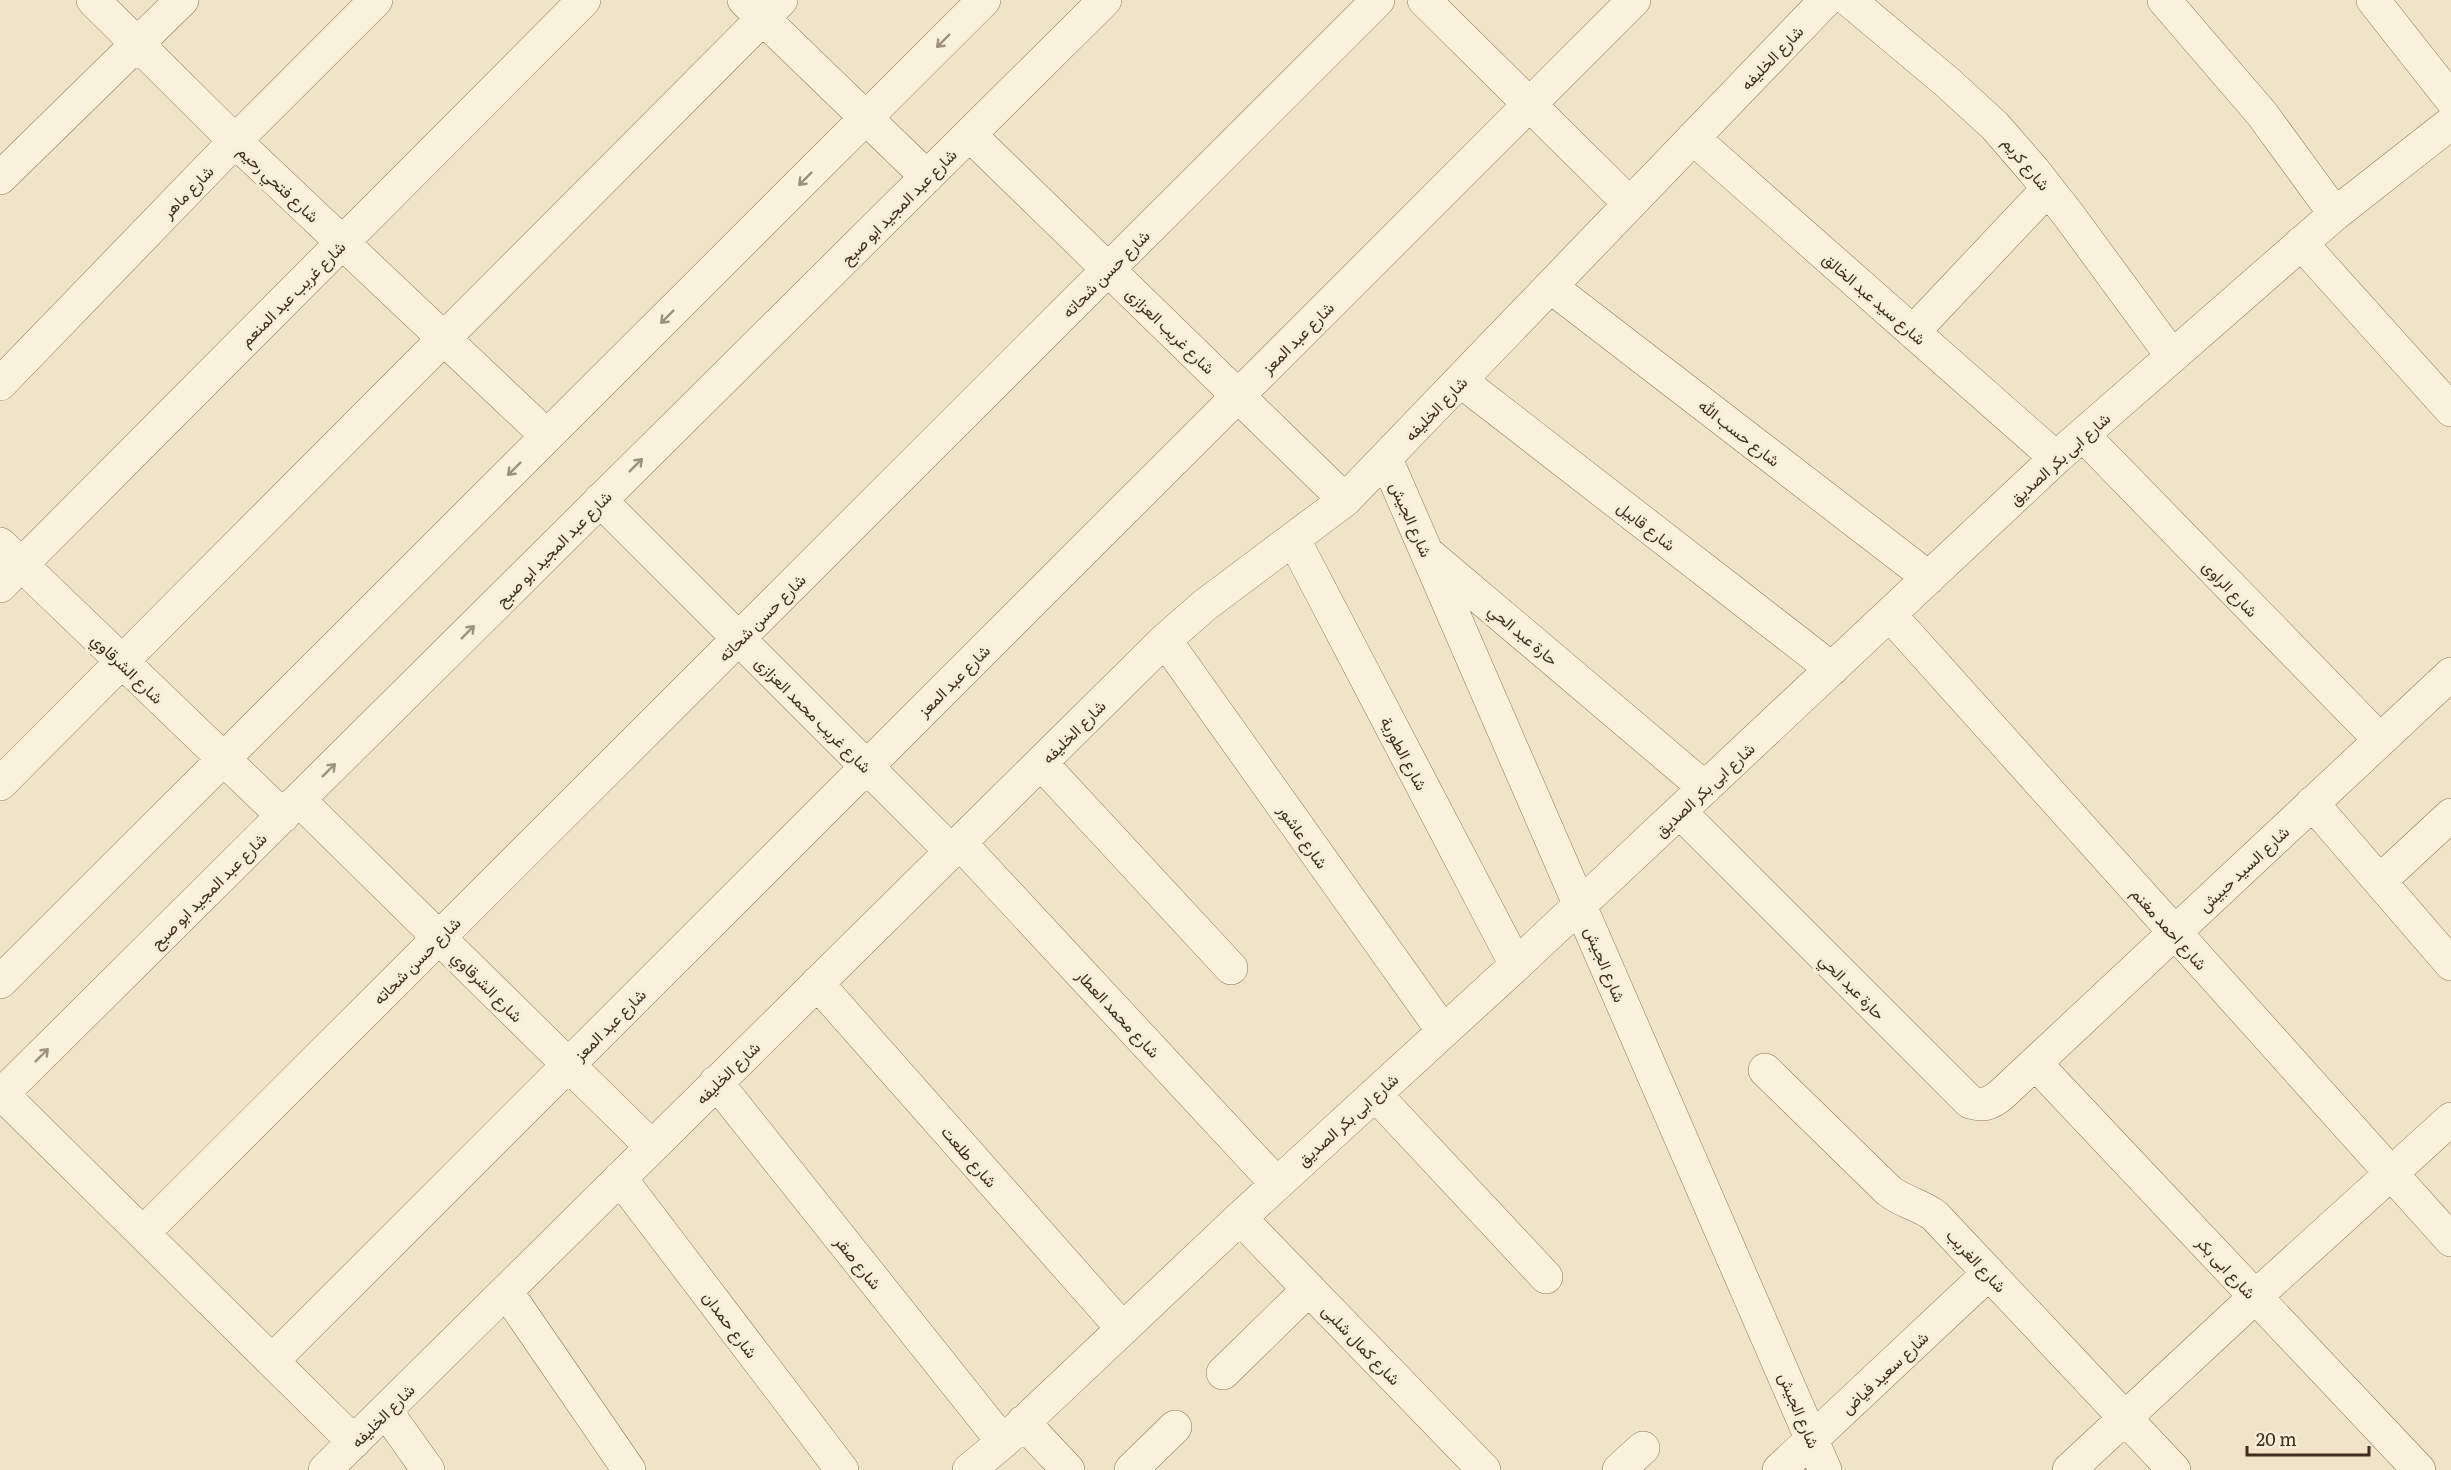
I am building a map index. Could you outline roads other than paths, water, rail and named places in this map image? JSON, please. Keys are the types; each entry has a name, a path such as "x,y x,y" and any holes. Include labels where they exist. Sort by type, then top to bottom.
{"street":[{"name":"شارع فتحي رحيم","path":"93,0 235,141 547,436"},
{"path":"0,178 182,0"},
{"name":"شارع ماهر","path":"0,384 235,141 376,0"},
{"name":"شارع غريب عبد المنعم","path":"7,565 342,243 584,0"},
{"path":"0,982 984,0"},
{"name":"شارع عبد المجيد ابو صبح","path":"1,1095 1106,0"},
{"name":"شارع حسن شحاته","path":"143,1233 1378,0"},
{"path":"1424,0 1630,204"},
{"name":"شارع عبد المعز","path":"272,1361 1634,0"},
{"name":"شارع الخليفه","path":"325,1470 1165,640 1205,605 1346,500 1826,0"},
{"name":"شارع كريم","path":"1848,0 1947,82 1995,126 2048,189 2172,356"},
{"path":"2164,0 2262,114 2335,214"},
{"path":"2373,0 2451,99"},
{"path":"0,784 444,339 763,6 866,118 927,177"},
{"name":"شارع ابى بكر الصديق","path":"969,1470 1013,1432 1240,1218 1516,965 2056,458 2335,214 2451,123"},
{"name":"شارع غريب العزازى","path":"970,135 1346,500"},
{"name":"شارع سيد عبد الخالق","path":"1693,138 2056,458"},
{"path":"1914,332 2048,189"},
{"path":"2301,243 2451,410"},
{"name":"شارع حسب الله","path":"1551,287 1929,578"},
{"name":"شارع قابيل","path":"1461,381 1832,669"},
{"name":"شارع الراوى","path":"2083,435 2380,740"},
{"name":"شارع الجيش","path":"1386,459 1825,1470"},
{"name":"شارع غريب محمد العزازى","path":"600,500 867,766 956,847"},
{"name":"شارع الطورية","path":"1294,540 1516,965"},
{"name":"حارة عبد الحي","path":"1425,550 1705,788"},
{"name":"شارع الشرقاوي","path":"7,565 122,662 223,759 291,808 439,937 651,1146"},
{"name":"شارع احمد مغنم","path":"1890,615 2451,1240"},
{"name":"شارع عاشور","path":"1165,640 1443,1032"},
{"name":"شارع السيد حبيش","path":"2034,1063 2451,674"},
{"path":"1041,763 1231,968"},
{"path":"2312,803 2451,964"},
{"name":"حارة عبد الحي","path":"1680,812 1970,1102 1981,1105 1992,1102 2034,1063"},
{"path":"2380,881 2451,815"},
{"name":"شارع محمد العطار","path":"956,847 1277,1184"},
{"name":"شارع طلعت","path":"817,983 1123,1329"},
{"name":"شارع ابى بكر","path":"2034,1063 2419,1470"},
{"name":"شارع الغريب","path":"1765,1070 1888,1191 1935,1216 2174,1470"},
{"name":"شارع صقر","path":"716,1082 1013,1432 1068,1470"},
{"path":"1375,1094 1546,1277"},
{"path":"1,1095 354,1442"},
{"path":"2069,1470 2451,1119"},
{"name":"شارع حمدان","path":"620,1178 842,1470"},
{"name":"شارع كمال شلبى","path":"1240,1218 1484,1470"},
{"name":"شارع سعيد فياض","path":"1779,1470 1989,1274"},
{"path":"1223,1374 1309,1289"},
{"path":"506,1291 629,1470"},
{"path":"386,1411 428,1470"},
{"path":"1131,1470 1175,1427"},
{"path":"1619,1470 1643,1448"}]}
